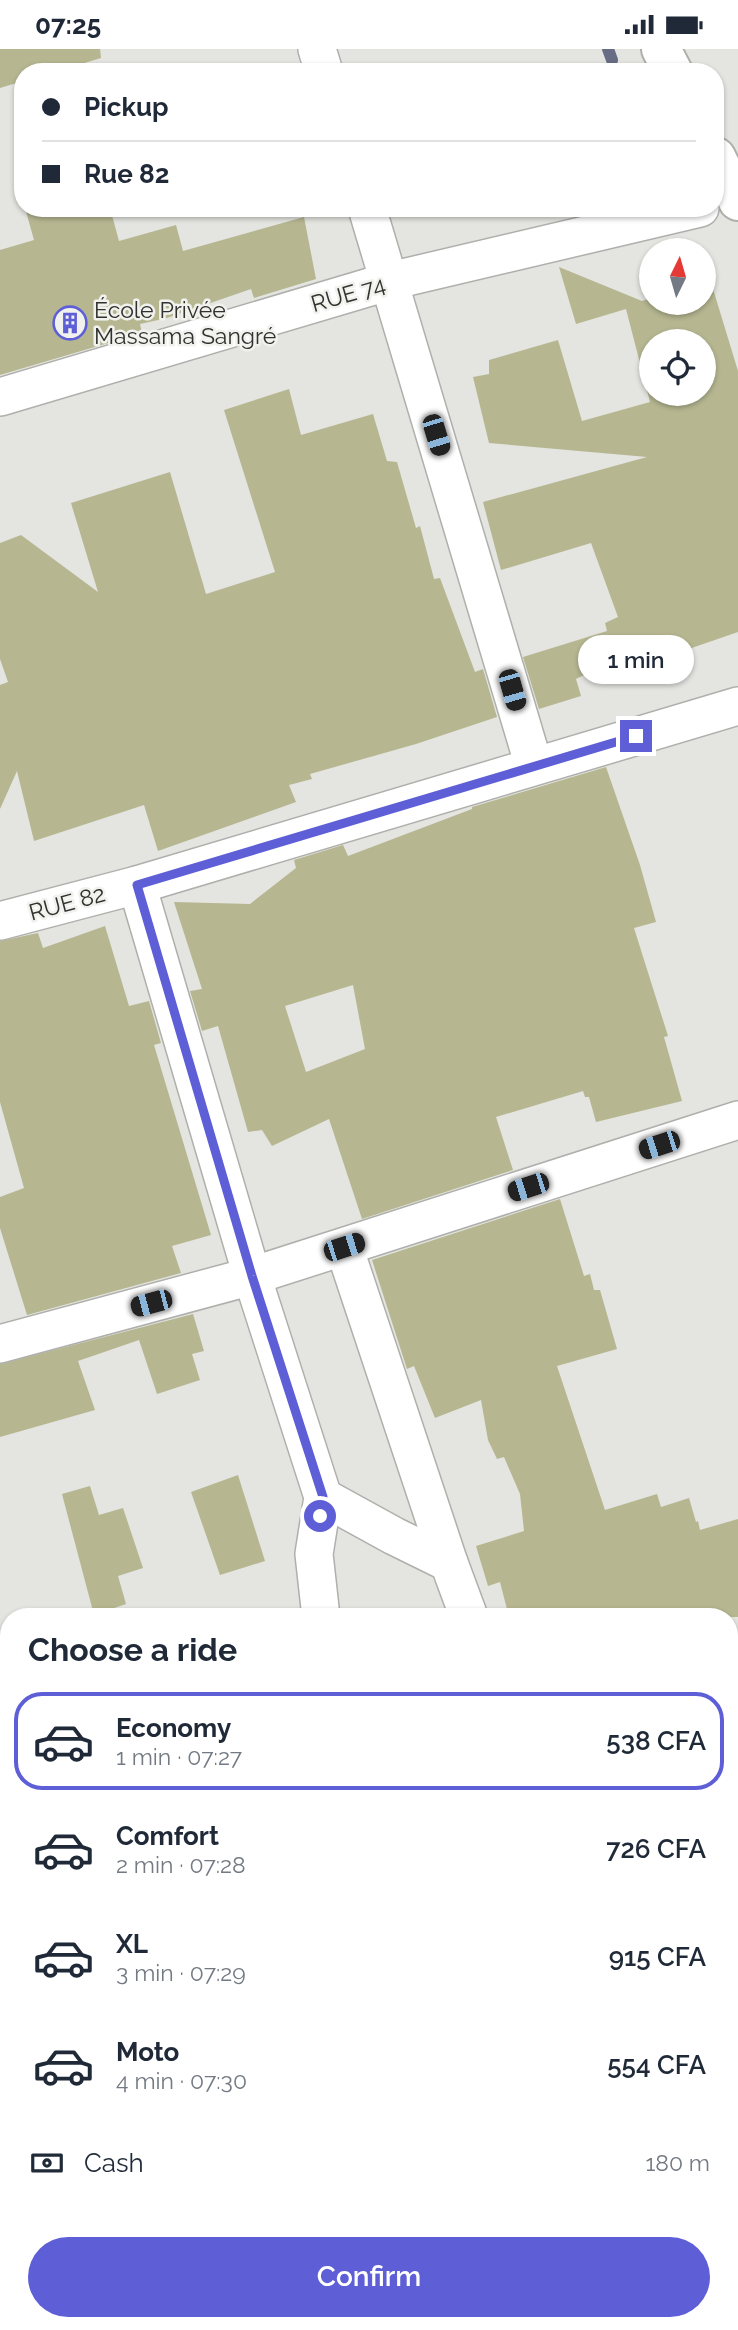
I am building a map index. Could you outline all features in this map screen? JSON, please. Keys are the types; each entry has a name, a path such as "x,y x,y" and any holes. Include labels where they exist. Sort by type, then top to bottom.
{"street":[{"path":"724,183 730,202"},
{"path":"370,217 534,767"},
{"name":"RUE 74","path":"0,397 390,281 662,217"},
{"name":"RUE 82","path":"0,921 137,885 738,706"},
{"path":"137,885 252,1276 323,1497 314,1554 320,1608"},
{"path":"0,1344 252,1276 738,1120"},
{"path":"344,1247 466,1608"},
{"path":"323,1497 449,1563"}],"building":[{"path":"0,49 100,49 101,58 85,63 14,63 14,84 0,88"},
{"path":"28,217 112,217 119,241 176,225 183,251 304,217 316,279 254,298 251,289 167,318 140,324 142,333 0,375 0,250 34,240"},
{"path":"559,267 639,300 639,315 716,315 716,299 738,371 738,632 680,652 620,657 576,679 581,696 539,709 523,657 607,631 605,623 618,617 591,543 501,570 483,502 647,457 489,443 473,377 489,374 489,360 558,340 582,421 639,405 716,406 716,329 639,329 639,359 626,309 576,324"},
{"path":"289,389 301,435 373,414 387,461 397,462 416,528 420,526 434,579 440,578 475,672 483,669 497,717 416,744 310,774 312,779 289,785 296,802 158,851 144,805 34,841 17,771 0,809 0,685 8,682 0,659 0,543 21,535 98,592 71,503 170,472 206,594 275,572 224,410"},
{"path":"606,767 640,865 656,922 634,928 668,1036 664,1037 682,1101 596,1122 589,1097 585,1097 583,1091 496,1117 513,1170 362,1219 329,1119 272,1146 262,1130 248,1132 218,1026 202,1031 190,991 202,989 174,902 250,904 296,868 294,860 343,845 348,856 472,807","holes":["353,985 365,1049 306,1072 285,1006"]},
{"path":"105,926 129,1006 149,1001 161,1043 154,1045 211,1235 172,1246 181,1273 27,1315 0,1228 0,1197 24,1188 0,1102 0,941 38,933 43,948"},
{"path":"560,1199 584,1276 590,1274 594,1290 600,1290 617,1349 557,1366 605,1510 657,1494 661,1507 689,1498 700,1530 738,1519 738,1608 507,1608 500,1582 488,1586 476,1546 524,1531 520,1494 504,1457 497,1459 488,1440 481,1400 435,1418 414,1366 407,1369 372,1260"},
{"path":"193,1314 204,1351 192,1354 200,1380 157,1394 139,1340 78,1361 95,1410 0,1437 0,1364"},
{"path":"238,1475 265,1561 220,1575 191,1492"},
{"path":"90,1486 99,1515 123,1508 143,1568 118,1576 126,1604 114,1608 92,1608 62,1494"}],"waterway":[{"path":"608,49 612,60"}],"place":[{"name":"École Privée Massama Sangré","path":"70,323"}],"route":[{"path":"320,1516 323,1497 252,1276 137,885 636,736"}]}
